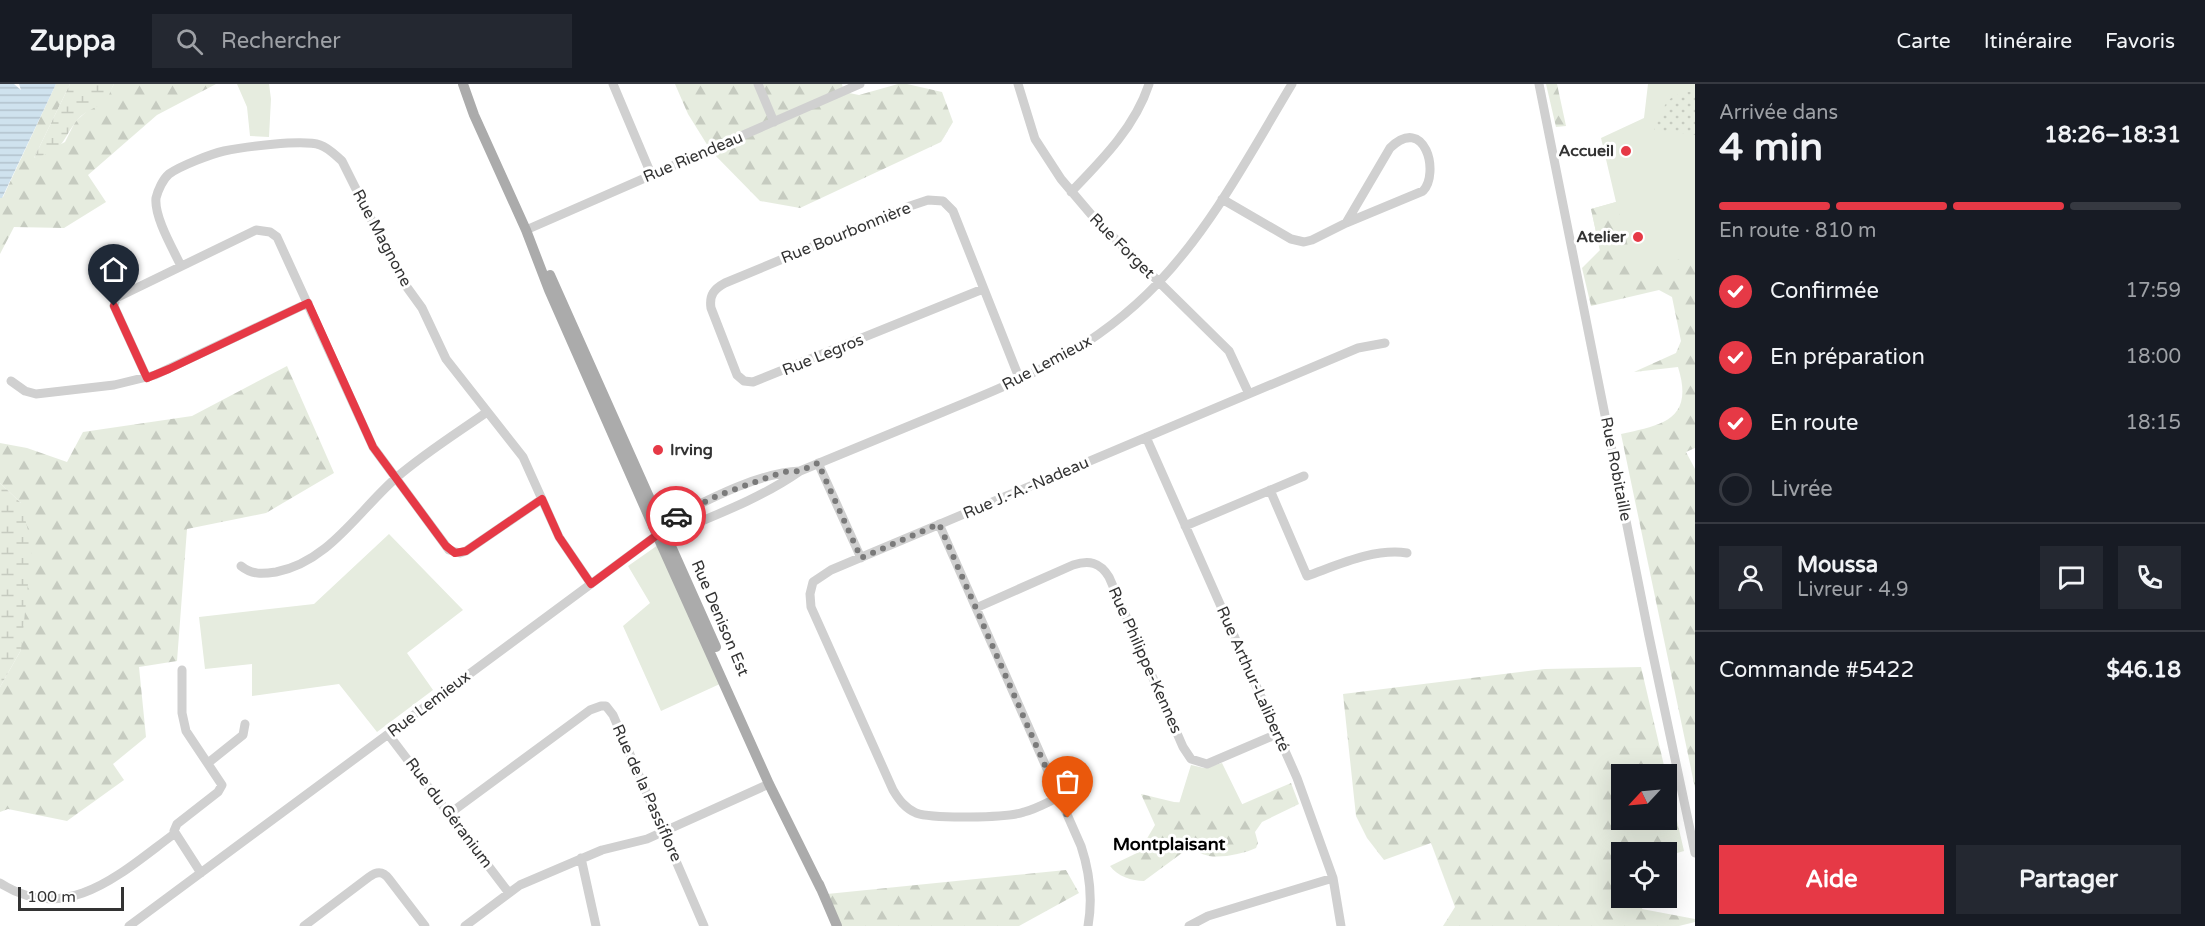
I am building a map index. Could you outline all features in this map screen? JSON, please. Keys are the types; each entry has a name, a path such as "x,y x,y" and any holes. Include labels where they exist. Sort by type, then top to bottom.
{"main road":[{"name":"Rue Denison Est","path":"463,84 474,115 526,230 554,301 798,830 837,926"},
{"name":"Rue Denison Est","path":"526,230 557,288 662,523 663,535 769,784 821,889"}],"street":[{"path":"613,84 651,174"},
{"path":"758,84 774,122"},
{"name":"Rue Riendeau","path":"526,230 860,84"},
{"name":"Rue Forget","path":"1018,84 1035,139 1071,192 1095,219 1229,351 1249,394"},
{"path":"1071,192 1108,154 1119,139 1149,84"},
{"name":"Rue Lemieux","path":"129,926 591,584 663,535 749,500 818,463 1020,380 1058,361 1097,337 1159,282 1200,231 1292,84"},
{"name":"Rue Robitaille","path":"1539,84 1649,636 1695,853"},
{"path":"1222,199 1298,242 1304,242 1415,196 1428,186 1428,165 1420,140 1406,137 1397,141 1390,148 1346,223"},
{"name":"Rue Magnone","path":"181,266 158,214 156,199 161,185 169,174 223,151 298,143 318,144 331,151 342,161 401,279 422,308 446,359 523,457 559,537 591,584"},
{"name":"Rue Bourbonnière","path":"710,301 714,290 725,283 910,206 937,200 943,201 953,210 1020,380"},
{"path":"147,378 114,306 116,298 256,230 263,229 277,237 373,447 446,546 455,553 466,551 542,499"},
{"name":"Rue Legros","path":"710,301 737,375 744,381 753,382 983,289"},
{"path":"11,381 25,391 36,394 114,386 147,378 308,303"},
{"name":"Rue J.-A.-Nadeau","path":"1059,798 1024,813 998,815 932,816 916,813 900,801 893,790 810,600 811,588 817,577 1363,346 1385,343"},
{"path":"241,566 253,573 261,574 290,568 308,561 326,548 395,478 487,412"},
{"name":"Rue Arthur-Laliberté","path":"1146,437 1314,821 1333,878 1341,926"},
{"path":"818,463 861,558"},
{"name":"Rue Lemieux","path":"662,523 719,495 783,472 800,471"},
{"path":"1185,526 1304,476"},
{"path":"1270,490 1307,576 1379,553 1393,551 1407,553"},
{"path":"939,524 1081,846 1091,896 1088,926"},
{"name":"Rue Philippe-Kennes","path":"976,608 1073,565 1095,563 1105,570 1109,577 1183,747 1191,759 1207,764 1277,734"},
{"path":"0,883 15,892 33,898 59,901 75,899 100,888 174,834 177,824 221,788 221,782 191,739 184,724 182,670"},
{"name":"Rue de la Passiflore","path":"449,814 590,710 601,706 609,709 704,926"},
{"path":"208,763 243,735 245,724"},
{"name":"Rue du Géranium","path":"388,734 509,893"},
{"path":"465,926 520,885 602,850 647,839 769,784"},
{"path":"174,834 201,873"},
{"path":"581,858 596,926"},
{"path":"304,926 378,872 386,876 425,926"},
{"path":"1189,926 1208,916 1333,878"}],"green space":[{"path":"56,84 70,84 34,158 65,142 75,122 105,100 114,84 216,84 157,115 88,175 106,202 64,228 14,227 0,254 0,198 3,197"},
{"path":"70,84 114,84 105,101 81,116 59,147 34,158"},
{"path":"237,84 269,84 271,99 269,137 250,136 247,107"},
{"path":"675,84 842,84 844,92 859,95 898,84 907,84 942,92 953,122 941,142 800,208 760,201 711,151 688,114"},
{"path":"1546,84 1557,84 1566,126 1556,127"},
{"path":"1648,84 1695,84 1695,384 1672,284 1610,297 1591,209 1616,202 1601,138 1644,118"},
{"path":"1695,91 1695,135 1654,130 1667,102 1677,95"},
{"path":"1616,202 1635,272 1691,256 1695,246 1695,448 1686,452 1695,469 1695,788 1621,434 1661,423 1678,410 1682,399 1682,385 1678,367 1634,372 1676,353 1681,341 1672,297 1659,290 1591,306 1582,268 1600,250 1591,209"},
{"path":"287,366 334,473 266,513 187,529 177,661 139,667 146,737 113,764 124,780 67,821 8,809 0,812 0,687 21,650 21,503 0,483 0,443 27,448 67,462 83,432 192,416"},
{"path":"0,483 21,503 32,546 21,650 0,687"},
{"path":"389,534 463,610 407,653 433,690 377,732 339,684 252,696 252,664 205,669 199,617 314,604"},
{"path":"658,545 722,683 661,711 623,626 650,603 628,566"},
{"path":"1641,667 1664,764 1611,764 1611,830 1677,830 1677,821 1684,851 1677,853 1677,842 1611,842 1611,908 1642,908 1695,919 1695,922 1679,926 1443,926 1455,907 1431,843 1384,860 1367,838 1356,816 1343,694 1545,669"},
{"path":"1222,763 1247,814 1164,852 1191,765 1204,768"},
{"path":"1291,783 1299,804 1262,822 1255,832 1258,843 1256,848 1239,854 1220,856 1209,856 1186,850 1144,881 1125,877 1110,866 1139,852 1155,825 1141,794 1174,802 1238,806"},
{"path":"798,830 827,894 1066,870 1079,893 1019,926 841,926"}],"water":[{"path":"0,84 14,84 21,90 19,84 56,84 2,198 0,198"}],"way so far":[{"path":"676,516 719,495 783,472 800,471 818,463 861,558 939,524 1068,818"}],"place":[{"name":"Accueil","path":"1626,151"},
{"name":"Atelier","path":"1638,237"},
{"name":"Irving","path":"658,450"}],"district":[{"name":"Montplaisant","path":"1169,844"}],"route":[{"path":"114,306 147,378 308,303 373,447 449,550 455,553 466,551 542,499 559,537 591,584 657,535 662,523 676,516"}]}
